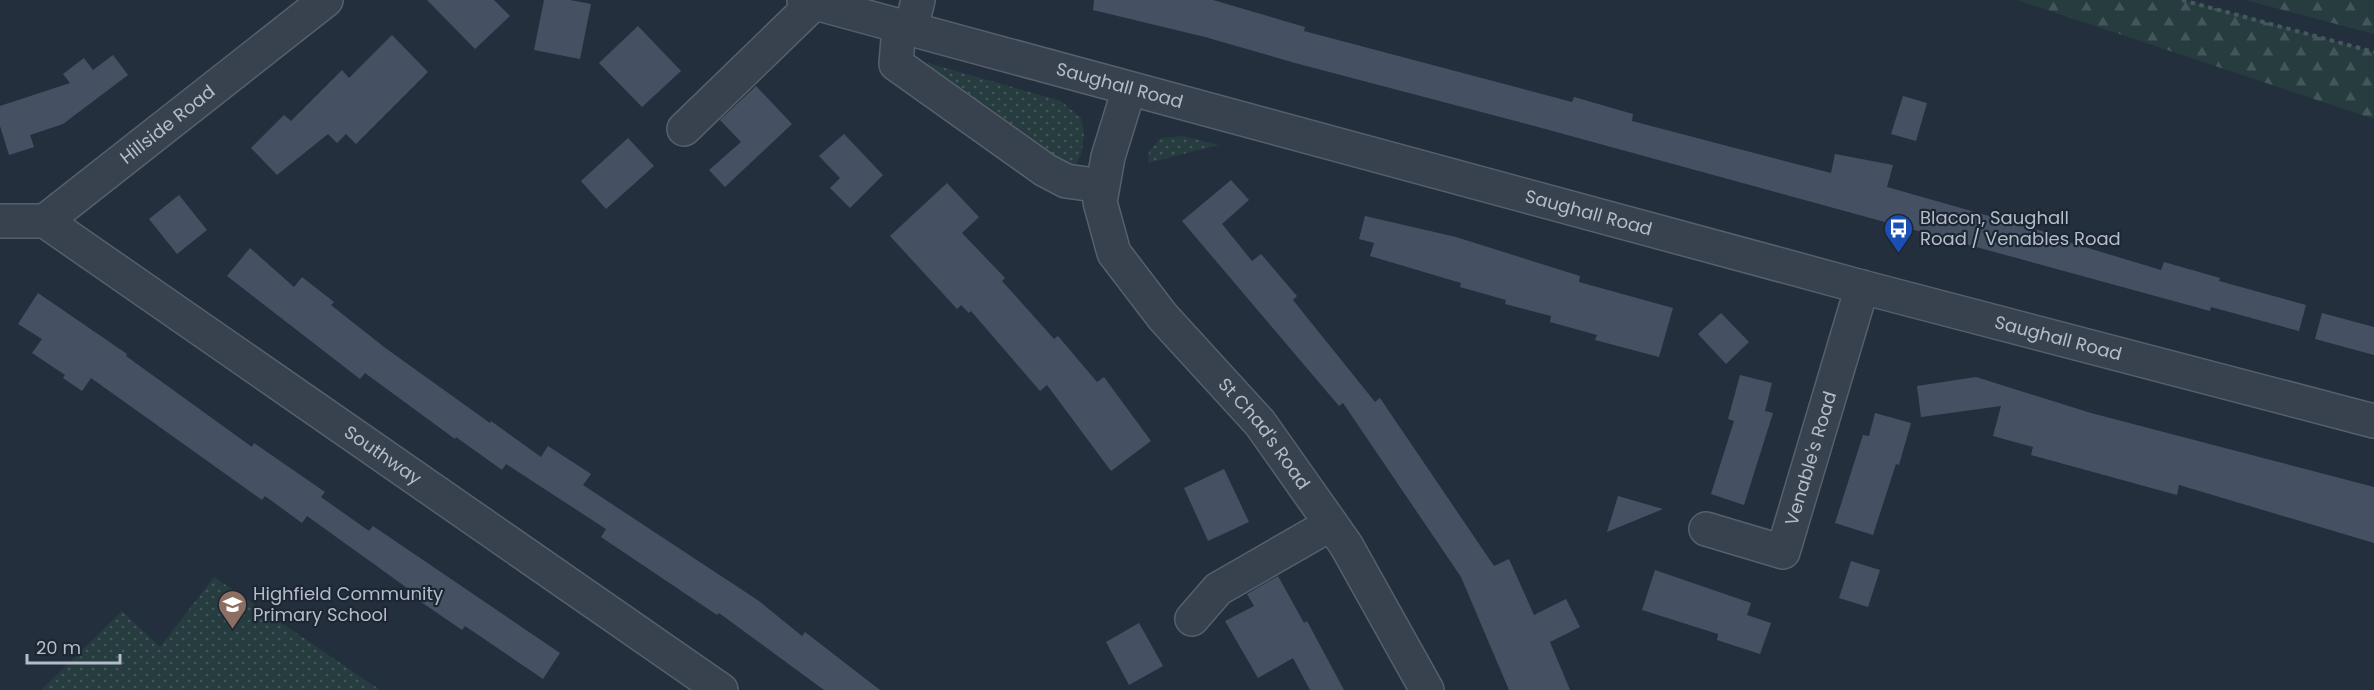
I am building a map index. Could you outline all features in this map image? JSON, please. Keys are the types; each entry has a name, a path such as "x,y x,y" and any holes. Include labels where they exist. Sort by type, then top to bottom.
{"street":[{"name":"Hillside Road","path":"45,221 326,0"},
{"path":"684,129 809,1"},
{"name":"Saughall Road","path":"809,1 909,18 1129,89 2374,421"},
{"path":"909,18 896,64 1045,170 1066,181 1102,186"},
{"name":"St Chad's Road","path":"1129,89 1108,157 1100,202 1114,253 1163,317 1260,423 1346,545 1427,690"},
{"path":"0,221 45,221"},
{"name":"Southway","path":"45,221 720,690"},
{"name":"Venable's Road","path":"1706,529 1783,552 1862,286"},
{"path":"1192,619 1218,589 1331,524"}],"path":[{"path":"2182,0 2374,52"}],"green space":[{"path":"2017,0 2185,0 2374,52 2374,119"},
{"path":"2245,0 2374,0 2374,34"},
{"path":"928,63 1061,101 1081,118 1084,133 1082,152 1072,173 926,70"},
{"path":"1184,136 1219,145 1148,163 1149,151 1161,138"},
{"name":"Highfield Community Primary School","path":"214,577 380,690 41,690 122,611 160,647"}],"building":[{"path":"427,0 494,0 510,16 475,49"},
{"path":"544,0 570,0 591,4 580,59 534,50"},
{"path":"1094,0 1213,0 1305,27 1304,31 1572,102 1574,97 1633,114 1632,121 1831,173 1835,154 1893,165 1887,187 2056,235 2055,238 2161,270 2164,262 2220,278 2219,281 2306,305 2299,331 2211,307 2210,311 1205,37 1093,10"},
{"path":"638,26 681,71 642,107 599,63"},
{"path":"392,35 428,72 356,144 346,134 337,143 328,134 277,175 251,148 284,115 291,121 342,70 349,78"},
{"path":"113,55 128,75 63,124 30,135 34,147 9,155 0,126 0,106 70,83 63,74 84,58 93,70"},
{"path":"756,86 792,124 725,187 709,170 741,142 720,120"},
{"path":"1903,96 1927,103 1916,141 1891,134"},
{"path":"844,134 883,175 850,208 830,188 840,178 819,156"},
{"path":"628,138 654,166 606,209 581,181"},
{"path":"1231,180 1249,200 1222,224 1252,261 1261,254 1297,296 1293,300 1375,402 1380,398 1494,566 1509,559 1534,615 1566,599 1580,627 1550,642 1570,690 1509,690 1461,577 1343,403 1339,406 1182,221"},
{"path":"947,183 979,217 962,233 1005,278 1002,281 1054,339 1058,336 1097,382 1104,377 1151,441 1111,471 1047,385 1040,391 971,311 969,313 961,305 957,309 890,236"},
{"path":"179,195 207,230 177,254 149,219"},
{"path":"1365,216 1456,237 1580,276 1579,282 1673,308 1659,357 1595,340 1597,335 1550,322 1551,316 1505,304 1506,300 1460,287 1461,283 1370,256 1374,243 1359,239"},
{"path":"250,248 294,287 302,277 334,302 331,305 384,347 541,457 548,446 591,474 583,485 759,601 802,636 805,632 880,690 824,690 719,613 717,615 601,537 606,529 506,464 502,470 456,437 455,439 365,373 360,379 227,276"},
{"path":"38,293 127,354 126,356 252,447 254,443 325,492 321,497 369,531 373,526 560,653 543,679 465,626 462,630 408,593 410,590 307,516 302,523 265,496 262,500 91,378 82,391 63,378 65,375 32,353 42,339 18,324"},
{"path":"1721,313 1749,342 1726,364 1698,334"},
{"path":"2322,313 2374,327 2374,355 2315,339"},
{"path":"1740,375 1772,383 1765,411 1773,413 1744,505 1711,494 1734,421 1728,419"},
{"path":"1976,377 2091,413 2374,487 2374,543 2179,485 2177,495 2031,455 2033,447 1993,436 2001,406 1921,417 1917,386"},
{"path":"1875,413 1911,423 1899,465 1896,464 1873,535 1835,523 1863,435 1869,436"},
{"path":"1224,469 1249,522 1208,541 1184,488"},
{"path":"1618,496 1663,509 1607,532"},
{"path":"1851,561 1880,570 1868,607 1839,598"},
{"path":"1655,570 1751,603 1747,615 1771,623 1760,654 1717,640 1718,634 1642,610"},
{"path":"1278,576 1304,623 1307,621 1344,690 1310,690 1293,658 1258,678 1225,621 1254,606 1247,594"},
{"path":"1139,623 1163,666 1129,685 1106,642"}],"place":[{"name":"Blacon, Saughall Road / Venables Road","path":"1899,254"},
{"name":"Highfield Community Primary School","path":"232,630"}]}
